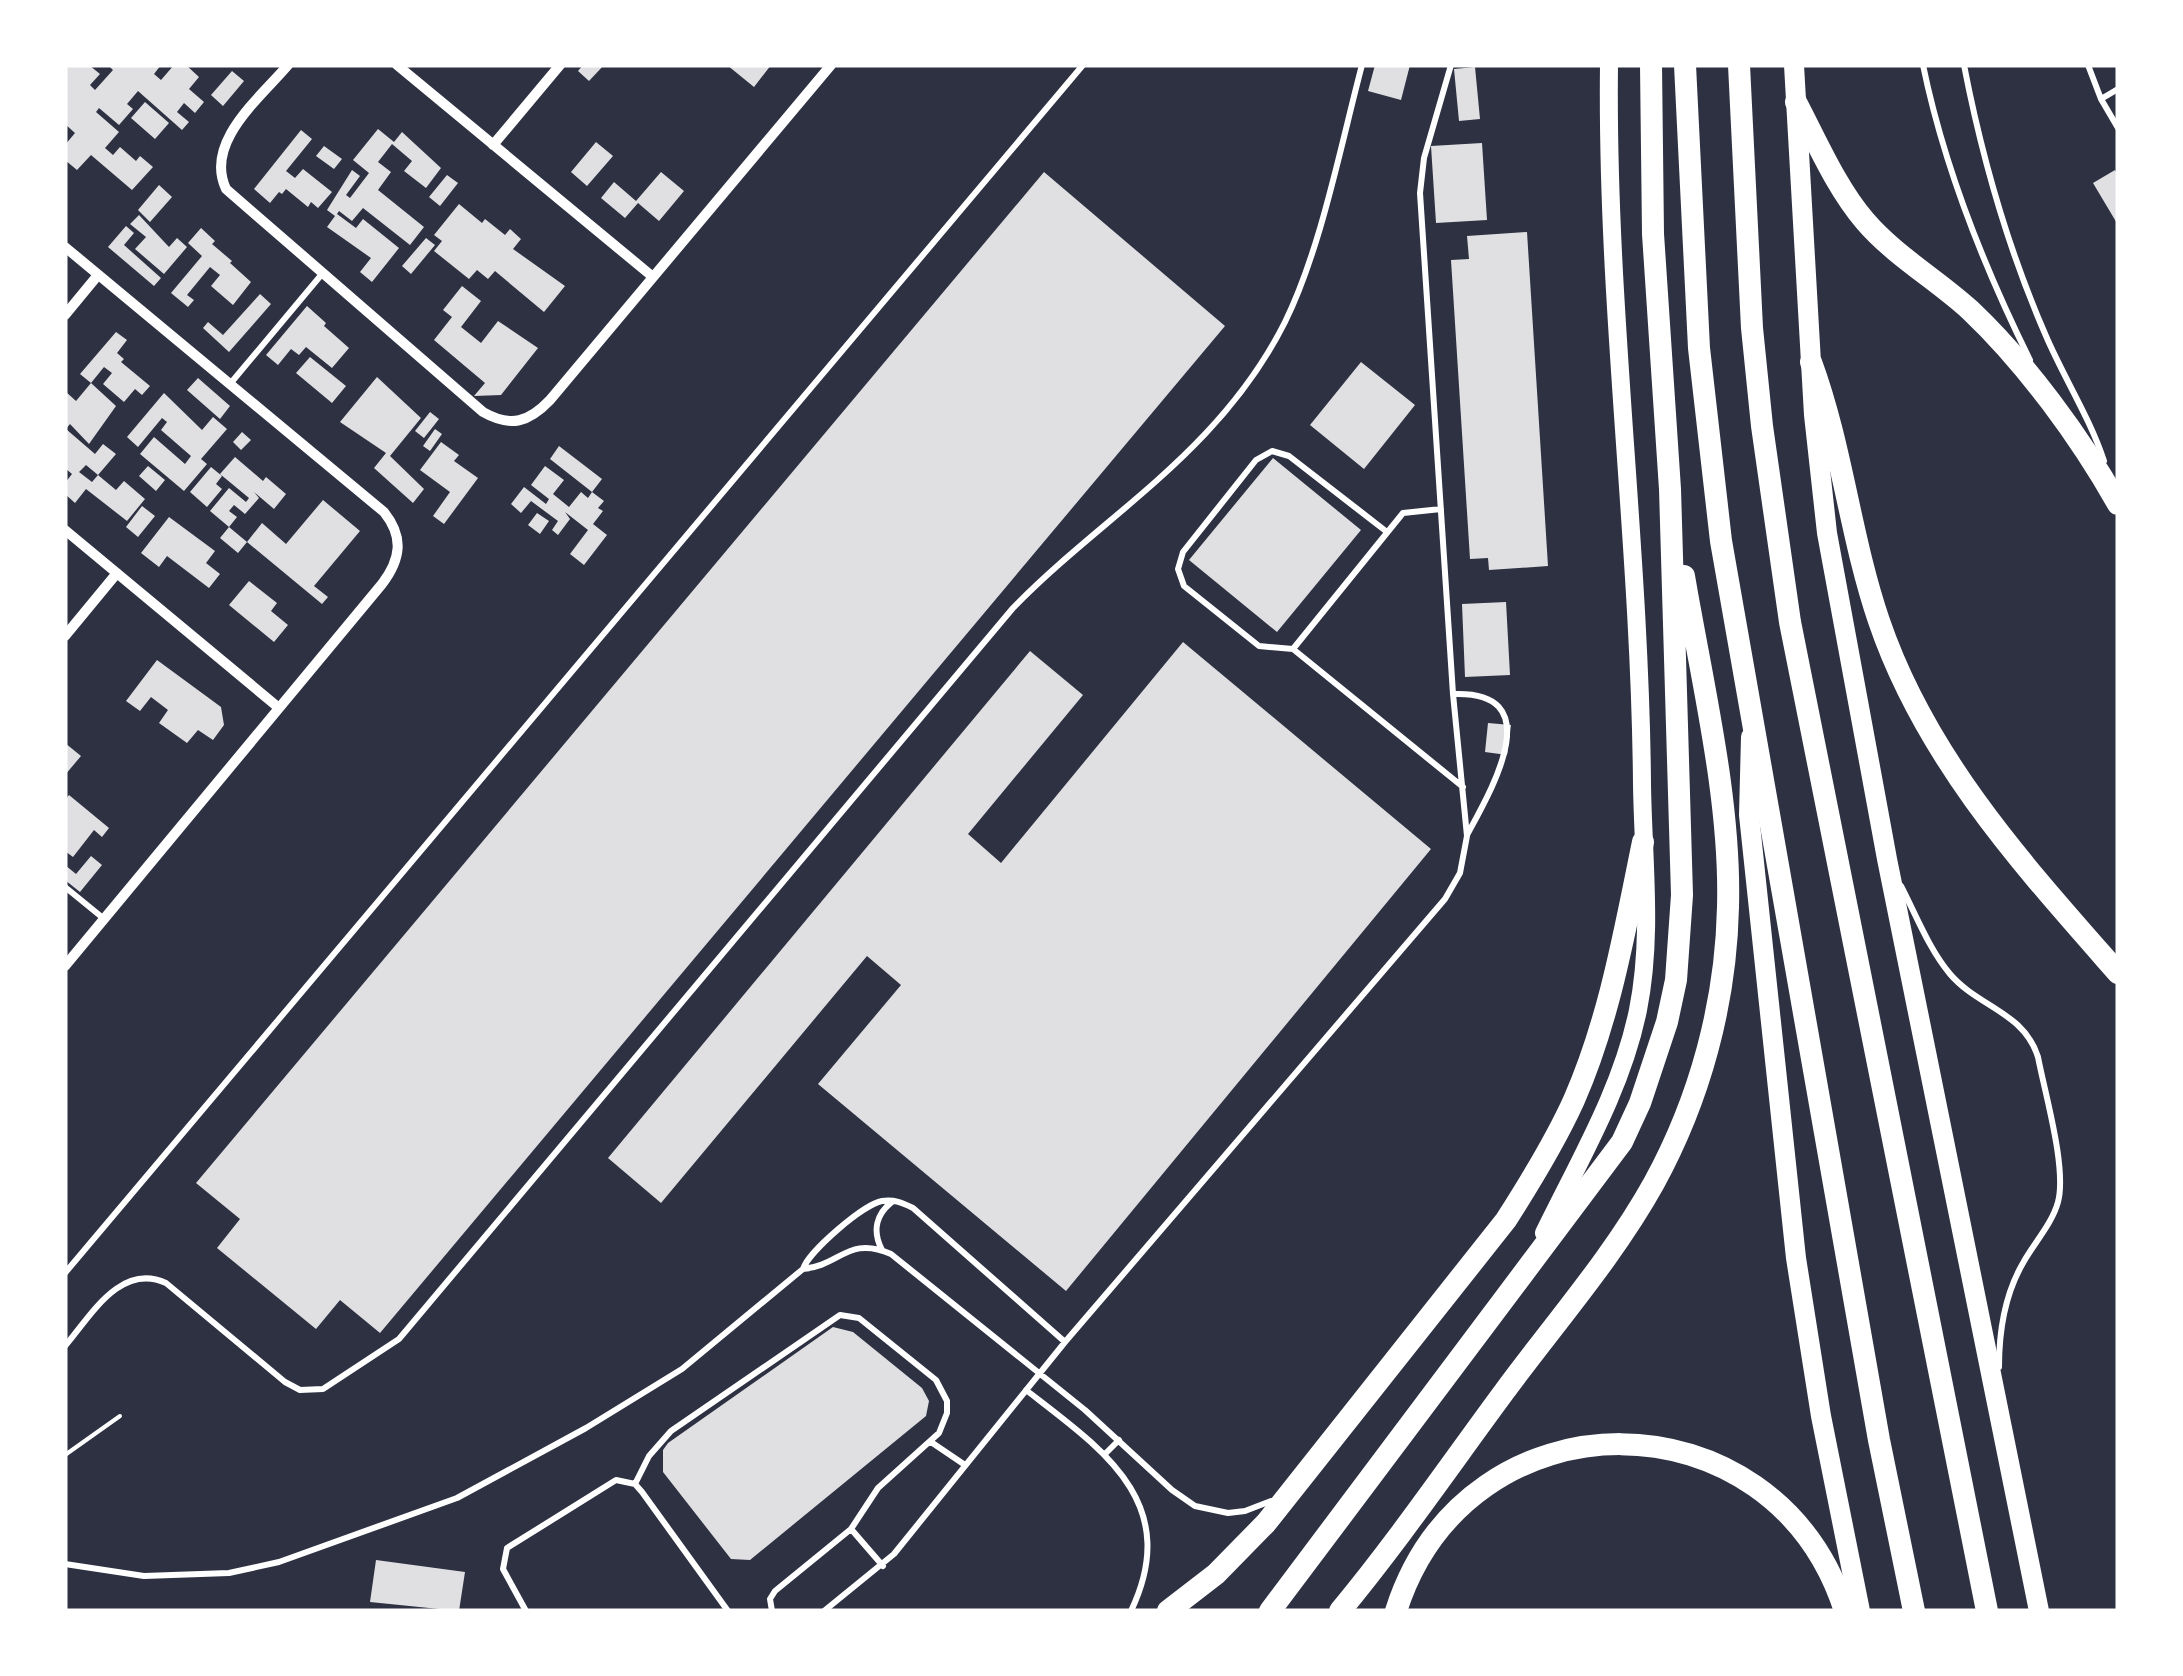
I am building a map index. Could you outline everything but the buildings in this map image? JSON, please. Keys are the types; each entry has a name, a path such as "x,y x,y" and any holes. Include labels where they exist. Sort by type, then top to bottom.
{"highway":[{"path":"1270,1611 1622,1142 1655,1063 1676,980 1682,895 1670,489 1653,234 1651,65"},
{"path":"1685,65 1692,247 1720,541 1914,1611"},
{"path":"1739,65 1752,328 1764,446 1790,622 1987,1611"},
{"path":"1796,102 1864,220 1994,334 2060,419 2114,498"},
{"path":"1811,362 1827,405 1865,578 1912,697 1982,813 2118,973"},
{"path":"1340,1611 1632,1220 1673,1146 1703,1067 1726,945 1728,866 1719,787 1670,489"},
{"path":"1168,1611 1246,1545 1506,1220 1555,1140 1586,1068 1606,1009 1643,842"},
{"path":"1396,1611 1424,1550 1474,1495 1536,1458 1609,1443 1683,1451 1752,1483 1772,1498 1807,1536 1831,1575 1845,1611"}],"main road":[{"path":"1794,65 1811,362 1827,533 1886,859 2039,1611"},
{"path":"1753,725 1749,815 1794,1242 1821,1416 1860,1611"}],"street":[{"path":"288,65 229,136 221,156 220,174 232,196 484,412 503,421 524,421 550,400 831,65"},
{"path":"397,65 653,277"},
{"path":"493,145 560,65"},
{"path":"1526,1272 1606,1106 1630,1044 1647,947 1637,593 1613,290 1609,65"},
{"path":"65,247 384,512 392,522 399,545 388,576 65,966"},
{"path":"65,315 98,275"},
{"path":"65,530 279,708"},
{"path":"65,636 117,574"}],"lane":[{"path":"65,1273 1083,65"},
{"path":"65,1346 115,1289 140,1277 166,1283 285,1382 300,1390 322,1389 398,1340 1013,608 1183,456 1248,383 1286,320 1302,281 1362,65"},
{"path":"824,1611 883,1566 1065,1342 1445,899 1460,873 1467,836 1453,694 1420,193 1424,158 1451,65"},
{"path":"1923,65 1962,202 2018,336 2060,419"},
{"path":"1964,65 1989,175 2009,240 2065,381 2098,444 2114,498"},
{"path":"2088,65 2101,100 2118,128"},
{"path":"2101,100 2118,88"},
{"path":"230,384 322,274"},
{"path":"1386,532 1289,456 1272,451 1256,460 1183,552 1179,560 1180,578 1259,646 1293,649 1463,787"},
{"path":"1293,649 1403,513 1441,509"},
{"path":"1453,694 1488,697 1498,704 1507,720 1499,774 1467,836"},
{"path":"1886,859 1948,971 1972,994 2015,1020 2030,1037 2038,1057 2061,1189 2050,1222 2021,1266 2004,1314 1998,1414"},
{"path":"65,887 104,919"},
{"path":"65,1564 144,1576 229,1573 278,1562 457,1498 586,1428 682,1369 803,1269 808,1257 876,1203 894,1201 914,1208 1065,1342"},
{"path":"882,1250 877,1223 880,1214 894,1201"},
{"path":"803,1269 858,1247 882,1250 901,1261 1195,1506 1211,1512 1245,1511 1277,1498 1303,1476"},
{"path":"635,1484 649,1456 671,1431 840,1315 860,1318 943,1390 947,1412 932,1442 878,1488 852,1529 775,1591 770,1599 772,1611"},
{"path":"1026,1390 1105,1454 1133,1490 1144,1526 1146,1561 1131,1611"},
{"path":"1105,1454 1120,1440"},
{"path":"932,1442 966,1465"},
{"path":"526,1611 502,1570 507,1548 616,1480 635,1484 728,1611"},
{"path":"852,1529 883,1566"}],"path":[{"path":"65,1455 120,1416"}]}
